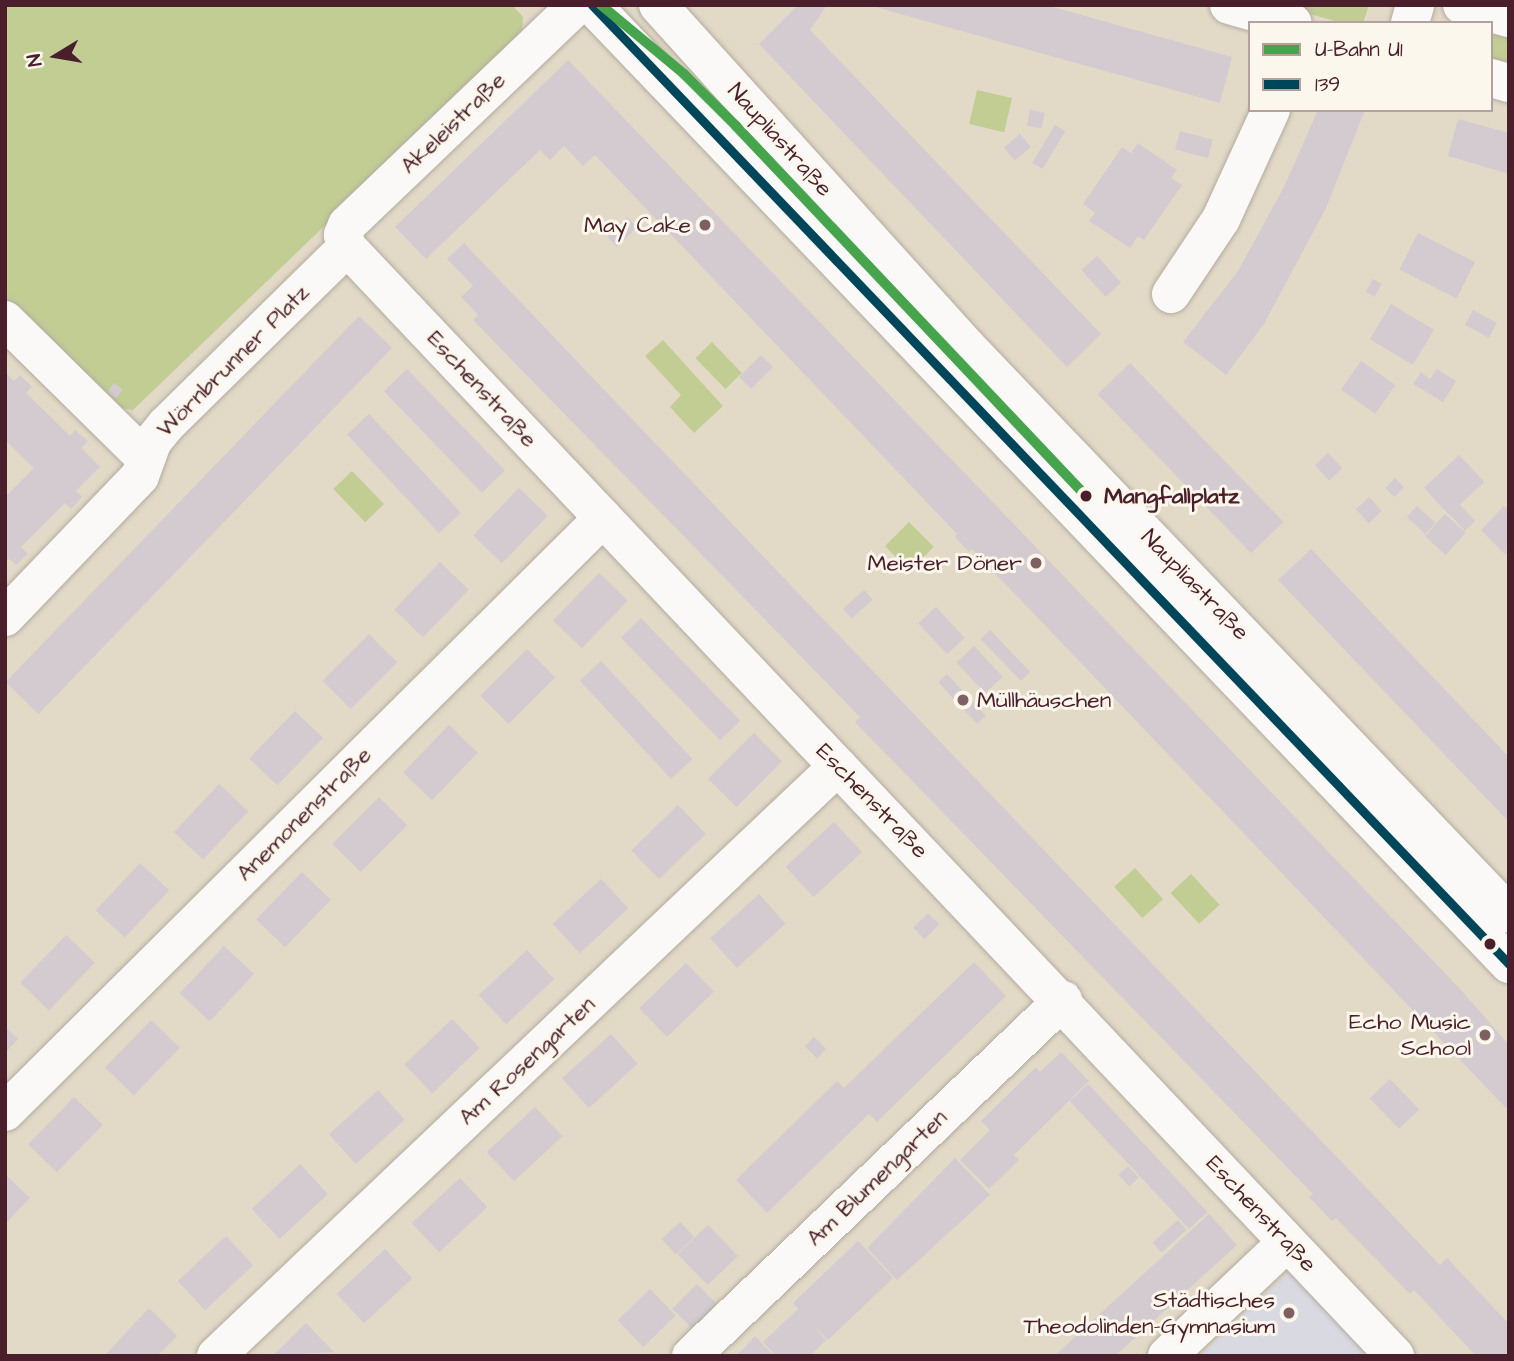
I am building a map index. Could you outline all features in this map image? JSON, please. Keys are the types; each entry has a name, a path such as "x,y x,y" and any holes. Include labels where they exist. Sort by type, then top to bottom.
{"street":[{"name":"Akeleistraße","path":"347,247 343,235 347,225 577,5"},
{"name":"Naupliastraße","path":"592,5 1509,964"},
{"name":"Naupliastraße","path":"658,5 967,347 1509,914"},
{"path":"1229,5 1286,21"},
{"path":"1462,5 1509,18"},
{"path":"1171,294 1220,219 1270,112"},
{"name":"Wörnbrunner Platz","path":"5,320 145,458 166,425 347,247"},
{"name":"Eschenstraße","path":"347,247 1063,1000 1286,1243 1395,1356"},
{"path":"5,617 140,476 145,458"},
{"name":"Anemonenstraße","path":"5,1111 603,518"},
{"name":"Am Rosengarten","path":"216,1356 838,766"},
{"name":"Am Blumengarten","path":"691,1356 1063,1000"},
{"path":"1167,1356 1286,1243"}],"shaded area":[{"name":"Städtisches Theodolinden-Gymnasium","path":"1292,1270 1372,1356 1200,1356"}],"green space":[{"path":"5,5 512,5 523,17 522,36 133,410 115,407 5,299"},
{"path":"1278,5 1369,5 1364,21 1335,21"},
{"path":"1493,26 1509,30 1509,70 1493,66"},
{"path":"977,90 1012,98 1004,132 969,124"},
{"path":"663,340 723,406 694,433 670,407 681,395 645,356"},
{"path":"712,342 742,373 725,389 695,358"},
{"path":"352,471 384,504 365,522 333,489"},
{"path":"909,522 934,547 910,571 885,546"},
{"path":"1135,868 1163,899 1142,918 1114,887"},
{"path":"1191,874 1220,905 1199,924 1171,893"}],"building":[{"path":"798,5 827,5 810,30 1101,334 1067,367 759,44"},
{"path":"868,5 1046,5 1232,57 1220,103"},
{"path":"568,60 1462,991 1509,1045 1509,1111 972,549 969,552 955,537 957,534 595,155 583,166 564,146 550,160 540,150 426,259 395,227"},
{"path":"1030,110 1045,113 1042,129 1027,126"},
{"path":"1317,112 1364,112 1326,208 1264,324 1226,375 1183,342 1238,271 1284,187"},
{"path":"1458,119 1509,133 1509,174 1448,156"},
{"path":"1055,125 1065,131 1043,169 1032,163"},
{"path":"1180,131 1213,140 1208,158 1175,149"},
{"path":"1020,134 1031,147 1015,161 1004,147"},
{"path":"1138,143 1177,170 1171,178 1182,185 1144,240 1138,236 1130,248 1089,221 1095,213 1083,204 1122,147 1131,153"},
{"path":"627,217 637,227 617,247 607,237"},
{"path":"1418,233 1475,262 1456,299 1399,270"},
{"path":"464,243 1440,1265 1447,1258 1509,1324 1509,1356 1476,1356 1414,1290 1410,1294 1336,1218 1332,1221 1309,1197 1313,1194 855,722 860,717 473,320 478,315 461,297 473,286 447,259"},
{"path":"1097,256 1121,283 1105,297 1081,270"},
{"path":"1373,279 1382,284 1374,297 1366,292"},
{"path":"1391,304 1434,330 1413,365 1370,339"},
{"path":"1473,310 1497,323 1489,338 1465,325"},
{"path":"359,316 392,348 39,714 5,682"},
{"path":"761,355 773,367 751,389 739,377"},
{"path":"1361,361 1395,385 1375,414 1341,390"},
{"path":"1130,363 1284,522 1251,553 1098,394"},
{"path":"407,369 505,470 482,493 384,391"},
{"path":"1437,369 1456,381 1443,402 1413,384 1421,372 1430,379"},
{"path":"5,372 14,381 20,375 32,387 26,393 70,436 75,430 88,441 81,448 100,467 76,491 82,497 71,509 65,503 21,547 28,554 16,565 9,559 5,563 5,497 34,468 5,440"},
{"path":"114,383 123,390 116,398 107,392"},
{"path":"369,414 461,513 439,533 347,434"},
{"path":"1328,453 1342,468 1329,481 1315,465"},
{"path":"1459,455 1484,482 1449,515 1424,488"},
{"path":"1395,478 1404,487 1394,497 1385,488"},
{"path":"519,488 548,516 502,563 473,535"},
{"path":"1369,497 1382,511 1369,523 1356,509"},
{"path":"1460,505 1475,521 1465,531 1450,515"},
{"path":"1417,506 1435,523 1425,534 1407,517"},
{"path":"1504,506 1509,511 1506,555 1481,530"},
{"path":"1445,514 1466,533 1446,555 1425,536"},
{"path":"1311,549 1509,757 1509,822 1278,580"},
{"path":"440,562 469,590 423,637 394,609"},
{"path":"599,573 628,601 582,648 553,620"},
{"path":"864,590 873,600 852,618 843,609"},
{"path":"936,607 965,638 947,654 918,623"},
{"path":"641,618 740,721 720,740 621,637"},
{"name":"Müllhäuschen","path":"990,630 1030,672 1021,681 981,639"},
{"path":"369,634 397,662 351,709 322,681"},
{"path":"974,646 1003,677 985,693 956,662"},
{"path":"527,649 555,677 509,724 480,696"},
{"path":"601,661 692,759 671,779 580,681"},
{"name":"Müllhäuschen","path":"947,674 986,716 977,724 938,682"},
{"path":"295,711 323,738 277,786 249,758"},
{"path":"449,725 478,753 432,800 403,772"},
{"path":"754,733 782,761 736,807 708,779"},
{"path":"219,784 248,811 203,860 174,832"},
{"path":"379,797 407,825 361,872 332,844"},
{"path":"678,805 706,834 659,879 631,850"},
{"path":"834,822 862,852 814,897 786,867"},
{"path":"140,863 169,890 125,938 96,911"},
{"path":"302,872 331,900 285,947 256,919"},
{"path":"601,879 628,908 580,953 553,924"},
{"path":"759,894 786,924 737,968 710,938"},
{"path":"928,913 939,924 924,939 913,928"},
{"path":"66,935 95,963 49,1010 20,982"},
{"path":"224,946 254,974 210,1021 180,994"},
{"path":"527,950 554,979 506,1024 479,995"},
{"path":"974,962 1006,996 877,1122 869,1114 767,1213 736,1180 837,1081 844,1088"},
{"path":"686,963 714,992 667,1037 639,1008"},
{"path":"452,1019 480,1048 432,1094 405,1065"},
{"path":"151,1020 180,1048 134,1095 105,1067"},
{"path":"5,1027 18,1039 5,1053"},
{"path":"611,1034 638,1064 589,1108 562,1078"},
{"path":"814,1037 826,1049 817,1058 805,1046"},
{"path":"1061,1052 1089,1081 1014,1155 1019,1160 989,1189 960,1160 990,1130 981,1121 1036,1067 1040,1072"},
{"path":"1390,1079 1419,1109 1399,1129 1370,1098"},
{"path":"1088,1084 1207,1212 1189,1229 1070,1101"},
{"path":"378,1090 405,1120 356,1164 329,1134"},
{"path":"74,1097 103,1125 57,1172 28,1144"},
{"path":"535,1107 562,1136 514,1181 487,1152"},
{"path":"955,1158 990,1195 897,1280 867,1248"},
{"path":"300,1164 328,1194 280,1239 252,1209"},
{"path":"1128,1166 1139,1178 1129,1187 1118,1175"},
{"path":"5,1174 30,1198 5,1224"},
{"path":"460,1178 487,1207 439,1252 412,1223"},
{"path":"1209,1214 1237,1245 1115,1356 1054,1356"},
{"path":"1178,1220 1187,1230 1161,1252 1153,1243"},
{"path":"680,1222 694,1237 676,1254 662,1239"},
{"path":"708,1225 738,1256 708,1285 678,1254"},
{"path":"226,1236 253,1265 205,1310 178,1281"},
{"path":"858,1241 893,1278 828,1340 812,1325 826,1340 810,1356 776,1356 763,1342 798,1309 793,1303"},
{"path":"385,1249 412,1278 364,1323 337,1294"},
{"path":"697,1284 717,1304 692,1329 672,1309"},
{"path":"650,1289 676,1316 643,1347 618,1320"},
{"path":"149,1308 177,1336 157,1356 104,1356"},
{"path":"306,1323 334,1352 272,1356 283,1346"},
{"path":"755,1336 774,1356 735,1356 745,1347"}],"metro line":[{"name":"U1","path":"601,5 684,74 736,126 1086,496"}],"transit line":[{"name":"139","path":"592,5 1509,964"}],"place":[{"name":"May Cake","path":"705,225"},
{"name":"Mangfallplatz","path":"1086,496"},
{"name":"Meister Döner","path":"1036,563"},
{"name":"Müllhäuschen","path":"963,700"},
{"name":"Echo Music School","path":"1485,1035"},
{"name":"Städtisches Theodolinden-Gymnasium","path":"1289,1313"}]}
